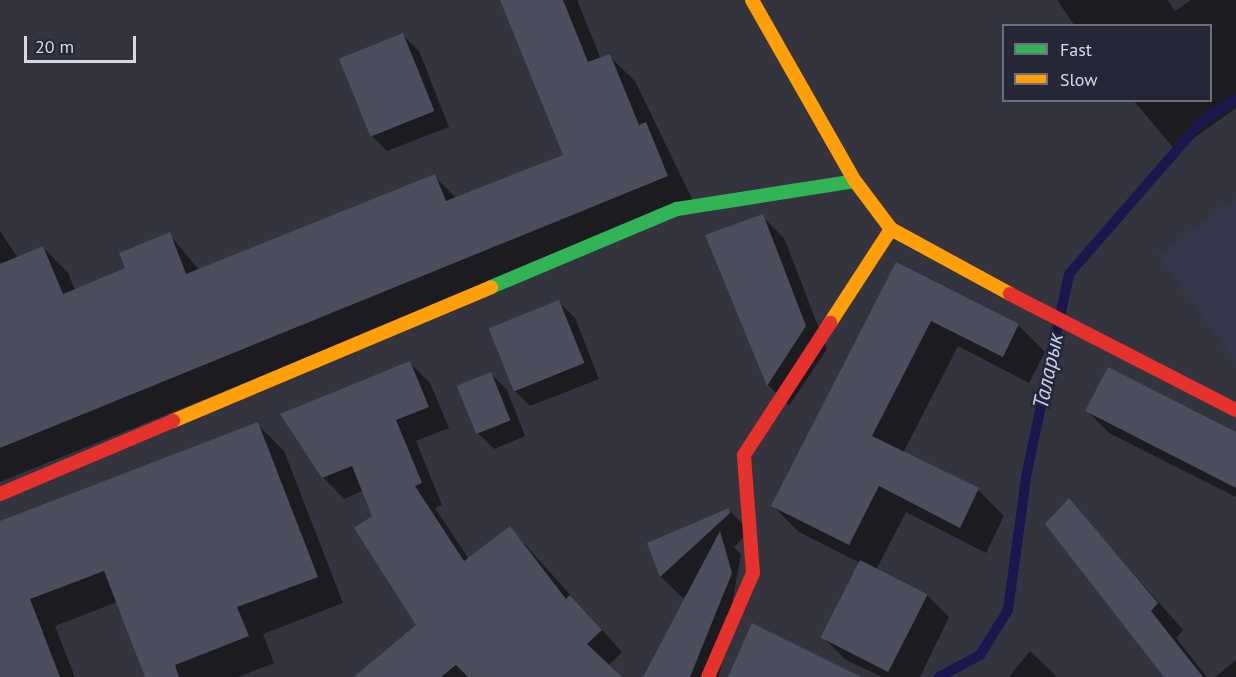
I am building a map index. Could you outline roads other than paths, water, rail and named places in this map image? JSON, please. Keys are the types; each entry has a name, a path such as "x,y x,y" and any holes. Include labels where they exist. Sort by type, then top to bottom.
{"street":[{"path":"752,0 855,182 891,229 1068,327 1236,411"},
{"path":"0,494 677,209 855,182"},
{"path":"708,677 753,573 744,455 891,229"}],"waterway":[{"name":"Таларык","path":"939,677 980,655 1008,610 1027,472 1069,274 1202,121 1236,99"}]}
